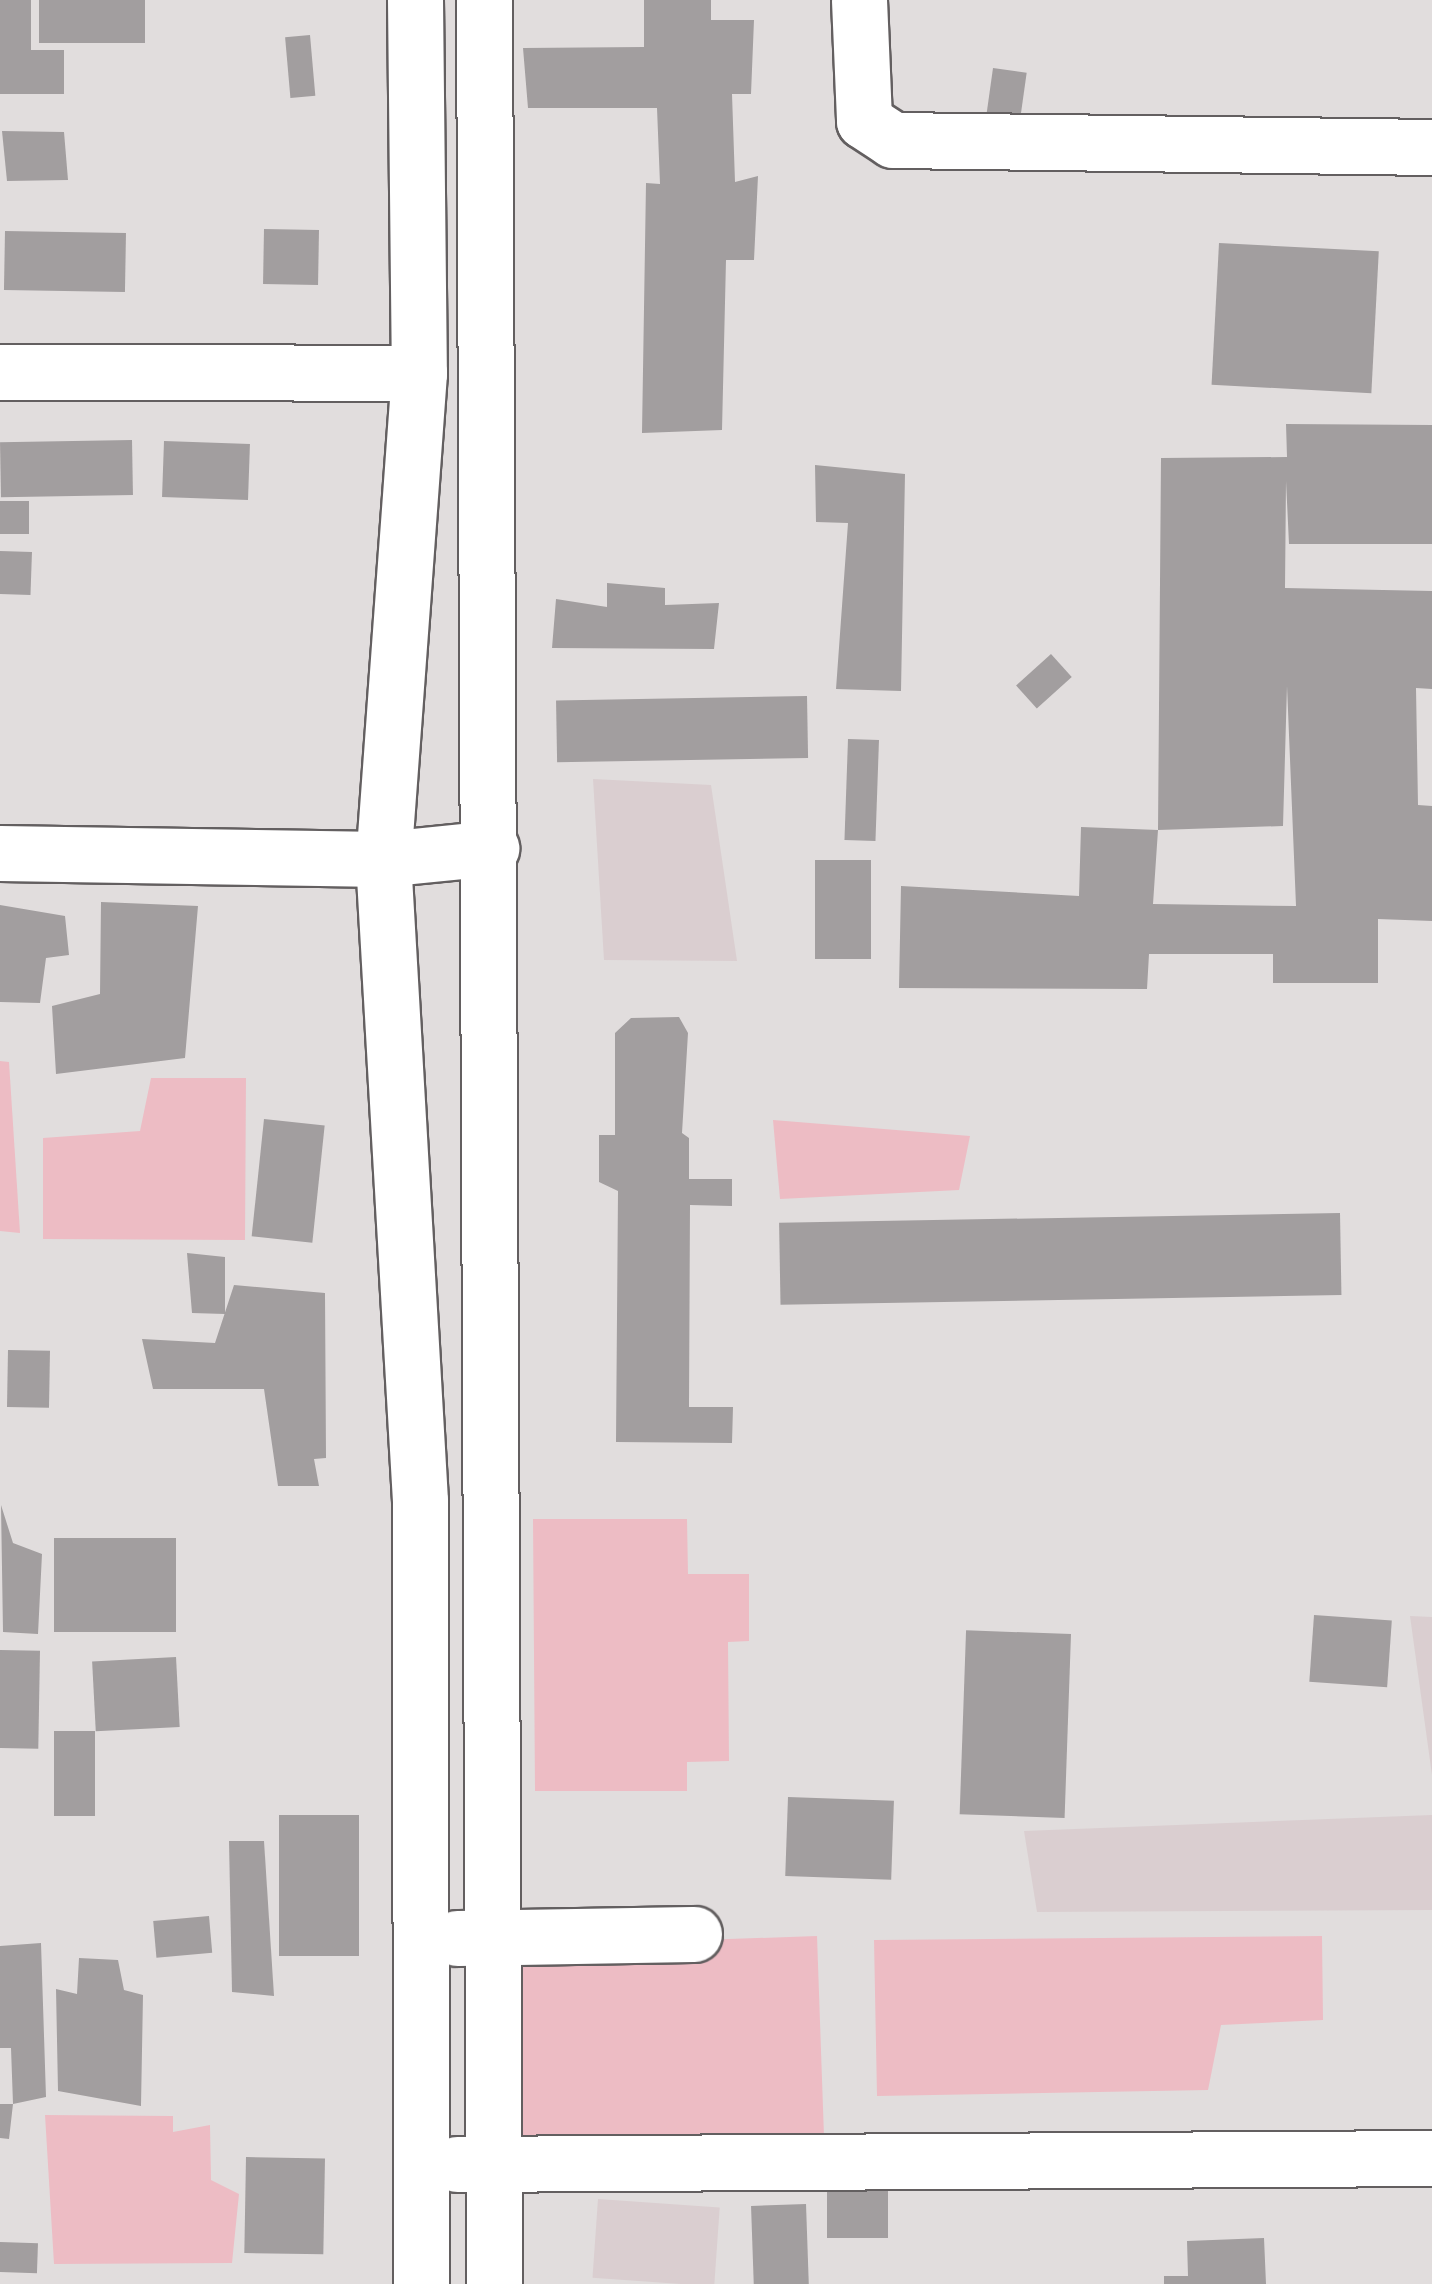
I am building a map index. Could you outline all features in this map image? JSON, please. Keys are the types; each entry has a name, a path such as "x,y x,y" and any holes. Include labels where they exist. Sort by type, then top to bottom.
{"street":[{"path":"415,0 419,373 383,859 420,1501 425,1939 420,2284"},
{"path":"484,0 491,848 494,2284"},
{"path":"859,0 864,121 893,140 1432,147"},
{"path":"0,372 419,373"},
{"path":"0,853 383,859 491,848"},
{"path":"425,1939 694,1934"},
{"path":"419,2163 1432,2158"}],"shaded area":[{"path":"593,779 711,785 737,961 604,960"},
{"path":"0,1061 9,1062 20,1233 0,1231"},
{"path":"151,1078 246,1078 245,1240 43,1239 43,1138 140,1131"},
{"path":"773,1120 970,1136 959,1190 780,1199"},
{"path":"533,1519 687,1519 688,1574 749,1574 749,1641 728,1642 729,1761 687,1762 687,1791 535,1791"},
{"path":"1410,1616 1432,1617 1432,1775"},
{"path":"1432,1815 1432,1910 1037,1912 1024,1831"},
{"path":"817,1936 824,2147 503,2158 495,1947"},
{"path":"1322,1936 1323,2020 1221,2025 1208,2090 877,2096 874,1940"},
{"path":"45,2115 173,2116 173,2132 210,2125 211,2180 239,2194 232,2263 54,2264"},
{"path":"598,2199 720,2208 714,2284 592,2278"}],"building":[{"path":"0,0 31,0 31,50 64,50 64,94 0,94"},
{"path":"39,0 145,0 145,43 39,43"},
{"path":"644,0 711,0 711,20 754,20 751,94 732,94 735,182 758,176 754,260 726,260 722,430 642,433 646,183 660,184 657,108 528,108 523,48 644,47"},
{"path":"310,35 315,96 290,98 285,37"},
{"path":"993,68 1027,73 1019,128 985,123"},
{"path":"2,131 64,132 68,180 7,181"},
{"path":"264,229 319,230 318,285 263,284"},
{"path":"5,231 126,233 125,292 4,290"},
{"path":"1219,243 1379,251 1371,393 1212,385"},
{"path":"1286,424 1432,425 1432,544 1289,544 1286,481 1285,588 1432,591 1432,689 1416,688 1418,805 1432,806 1432,921 1378,919 1378,983 1273,983 1273,954 1149,954 1147,989 899,988 901,886 1079,896 1081,827 1158,830 1161,458 1287,457","holes":["1287,686 1296,906 1153,904 1158,830 1283,826"]},
{"path":"132,440 133,495 1,497 0,442"},
{"path":"164,441 250,444 248,500 162,497"},
{"path":"815,465 905,474 901,691 836,689 848,523 816,522"},
{"path":"0,501 29,501 29,534 0,534"},
{"path":"0,551 32,552 30,595 0,594"},
{"path":"607,583 665,588 665,605 719,603 714,649 552,648 556,599 607,607"},
{"path":"1051,654 1072,677 1037,708 1016,685"},
{"path":"807,696 808,758 557,762 556,700"},
{"path":"848,739 879,740 875,841 844,840"},
{"path":"815,860 871,860 871,959 815,959"},
{"path":"101,902 198,906 185,1058 56,1074 52,1006 100,994"},
{"path":"0,905 65,916 69,955 46,958 40,1003 0,1002"},
{"path":"679,1017 688,1033 682,1133 689,1138 689,1179 732,1179 732,1206 690,1205 689,1407 733,1407 732,1443 616,1442 618,1191 599,1182 599,1135 615,1135 615,1033 631,1018"},
{"path":"264,1119 325,1125 312,1243 252,1236"},
{"path":"1340,1213 1341,1295 781,1305 779,1223"},
{"path":"187,1253 225,1257 225,1314 192,1313"},
{"path":"234,1285 325,1293 326,1458 314,1459 319,1486 278,1486 264,1389 153,1389 142,1339 215,1343"},
{"path":"8,1350 50,1351 49,1408 7,1407"},
{"path":"1,1505 13,1543 42,1554 38,1634 3,1632"},
{"path":"54,1538 176,1538 176,1632 54,1632"},
{"path":"1314,1615 1392,1620 1387,1687 1309,1682"},
{"path":"966,1630 1071,1634 1065,1818 960,1814"},
{"path":"0,1650 40,1651 38,1749 0,1748"},
{"path":"176,1657 180,1727 96,1731 92,1661"},
{"path":"54,1731 95,1731 95,1816 54,1816"},
{"path":"788,1797 894,1801 891,1880 785,1876"},
{"path":"279,1815 359,1815 359,1956 279,1956"},
{"path":"229,1841 264,1841 274,1996 232,1992"},
{"path":"209,1916 212,1953 156,1958 153,1921"},
{"path":"41,1943 46,2097 13,2104 11,2048 0,2048 0,1946"},
{"path":"79,1958 118,1960 124,1990 143,1995 141,2106 58,2091 56,1989 77,1994"},
{"path":"0,2104 13,2104 9,2139 0,2138"},
{"path":"246,2157 325,2158 323,2254 244,2253"},
{"path":"827,2179 888,2179 888,2238 827,2238"},
{"path":"806,2204 809,2284 754,2284 751,2206"},
{"path":"1264,2238 1266,2284 1164,2284 1164,2276 1188,2276 1187,2241"},
{"path":"0,2242 38,2243 37,2273 0,2272"}]}
